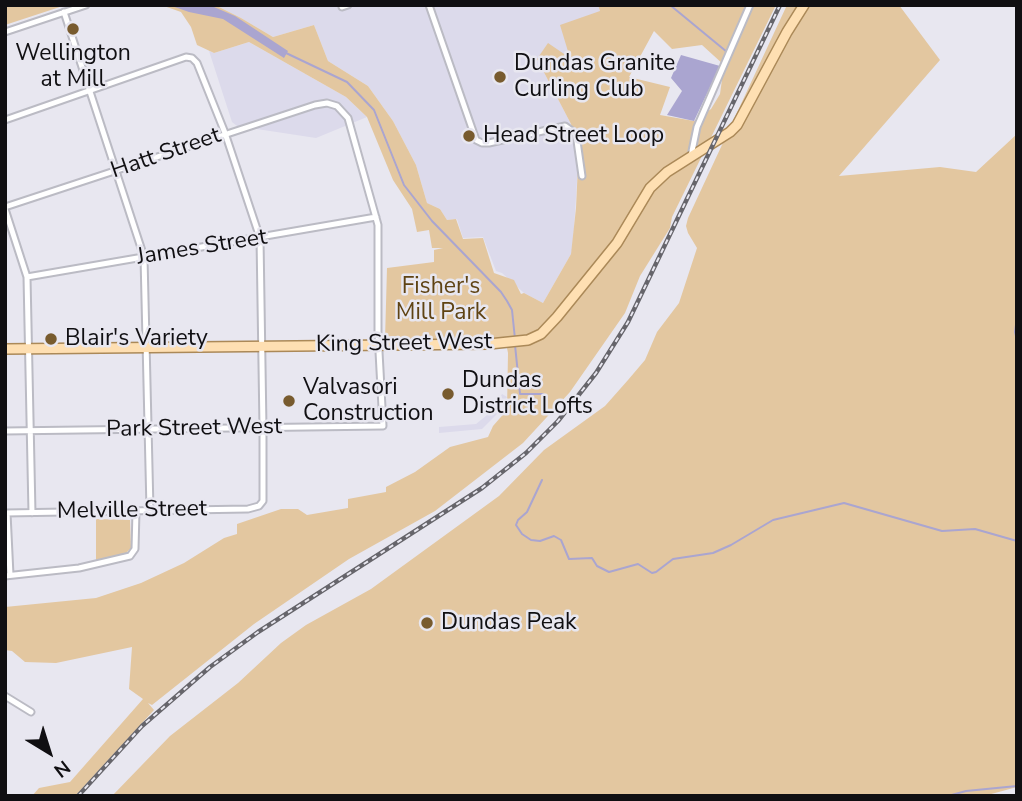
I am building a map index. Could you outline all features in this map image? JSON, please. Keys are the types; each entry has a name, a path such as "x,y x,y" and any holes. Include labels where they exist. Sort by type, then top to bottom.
{"main road":[{"name":"King Street West","path":"5,349 519,343 541,334 617,243 650,188 667,172 730,132 742,119 804,5"}],"street":[{"path":"5,32 86,5"},
{"path":"429,5 476,139 489,143 565,127 576,134 582,176"},
{"path":"691,156 697,127 750,5"},
{"path":"64,12 144,257 150,510"},
{"path":"5,120 186,57 197,63 225,133 260,238 263,428"},
{"name":"Hatt Street","path":"5,208 225,133 327,103 337,106 348,118 376,218"},
{"path":"5,208 27,277 32,513"},
{"path":"376,218 380,257 379,344"},
{"name":"James Street","path":"27,277 376,218"},
{"name":"Park Street West","path":"5,431 383,426 379,344"},
{"name":"Melville Street","path":"6,513 248,509 258,506 262,500 263,428"},
{"path":"6,513 8,575 79,568 130,556 135,549 136,511"},
{"path":"5,696 31,712"}],"shaded area":[{"path":"169,5 214,7 235,16 288,51 284,58 223,19"},
{"path":"215,5 598,5 600,11 571,59 537,59 571,124 578,165 571,254 543,303 524,293 502,273 496,271 483,237 463,238 457,219 447,220 440,209 427,203 416,165 393,121 368,86 328,61 314,25 273,37"},
{"path":"249,42 346,97 367,117 316,138 237,126 232,122 209,51 214,53"},
{"path":"681,55 720,66 694,121 667,115 682,91 671,78"},
{"path":"502,394 507,397 498,413 482,429 439,433 439,427 476,424 492,411"}],"green space":[{"path":"5,5 66,5 5,25"},
{"name":"Fisher's Mill Park","path":"161,5 215,5 273,37 314,25 328,61 368,86 393,121 416,165 427,203 440,209 447,220 456,219 463,239 483,238 494,273 514,280 521,294 543,303 571,254 576,208 578,165 571,124 537,59 548,43 570,58 560,25 600,11 598,5 776,5 672,217 670,228 640,276 625,313 570,392 523,443 435,511 349,559 254,624 152,705 148,703 154,710 75,796 32,796 39,788 70,782 143,699 129,689 132,647 56,663 25,662 12,651 5,650 5,607 96,598 141,583 184,563 224,538 237,534 237,524 281,509 298,509 307,515 348,508 348,499 386,492 386,487 415,472 450,447 488,437 493,426 507,410 508,353 505,338 385,340 387,268 434,262 434,250 443,248 432,248 429,230 417,232 412,209 393,180 367,117 346,97 249,42 214,53 197,45 191,27 181,12","holes":["654,31 672,49 702,45 724,65 720,94 711,109 694,121 660,115 670,87 629,77"]},
{"path":"787,5 899,5 940,60 839,176 940,167 976,172 1017,134 1017,787 984,796 112,796 170,736 238,683 281,643 306,625 371,589 499,496 544,450 605,406 628,380 645,360 657,332 679,303 697,248 688,233 688,218"},
{"path":"96,519 130,520 131,548 125,554 96,561"}],"waterway":[{"path":"670,5 727,52"},
{"path":"286,53 347,82 374,110 404,185 432,221 501,292 512,310 515,339"},
{"path":"1017,318 1017,340"},
{"path":"515,345 520,394 543,394"},
{"path":"542,480 527,512 516,525 522,534 531,540 540,541 554,536 561,540 569,559 592,558 597,566 609,572 638,564 652,573 656,572 673,559 713,553 773,520 844,503 942,531 975,529 1017,541"},
{"path":"948,796 966,791 1017,786"}],"railway":[{"path":"78,796 142,726 210,667 258,632 482,488 526,453 558,421 596,373 628,322 780,5"}],"place":[{"name":"Wellington at Mill","path":"73,29"},
{"name":"Dundas Granite Curling Club","path":"500,77"},
{"name":"Head Street Loop","path":"469,136"},
{"name":"Blair's Variety","path":"51,339"},
{"name":"Dundas District Lofts","path":"448,394"},
{"name":"Valvasori Construction","path":"289,401"},
{"name":"Dundas Peak","path":"427,623"}]}
